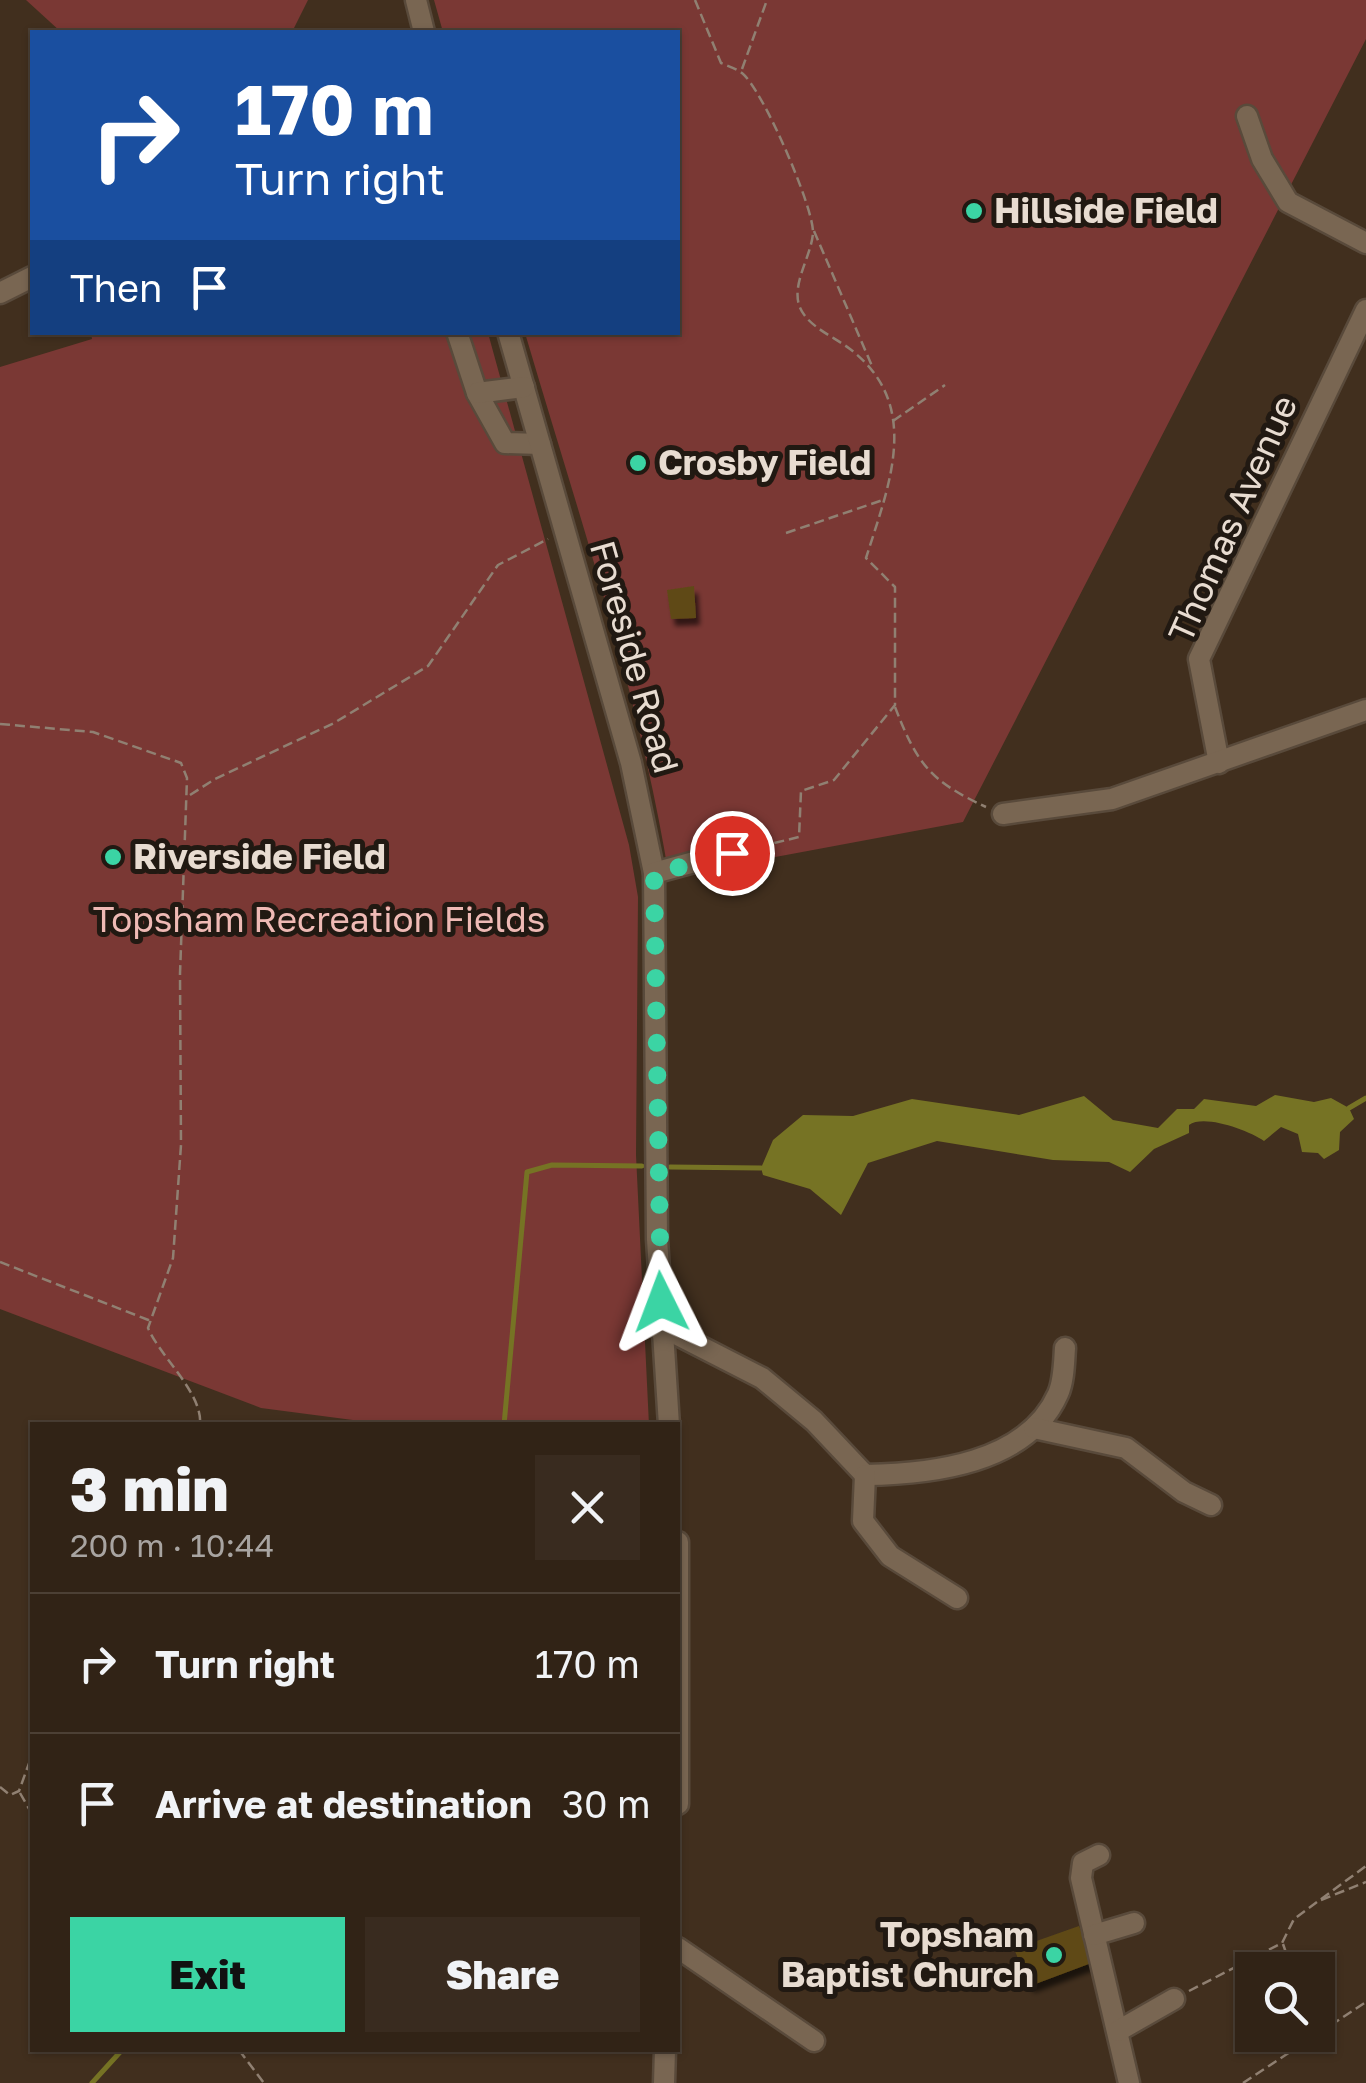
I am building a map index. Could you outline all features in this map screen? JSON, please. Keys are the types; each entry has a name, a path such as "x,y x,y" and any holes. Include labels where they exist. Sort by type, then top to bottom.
{"street":[{"path":"416,0 424,30"},
{"path":"1247,116 1262,159 1288,202 1366,244"},
{"path":"0,292 30,279"},
{"name":"Thomas Avenue","path":"1219,763 1199,659 1366,310"},
{"path":"458,335 477,392 505,444 540,444"},
{"name":"Foreside Road","path":"509,335 631,763 654,874 656,1184 670,1422"},
{"path":"477,392 524,388"},
{"path":"1002,814 1112,799 1366,710"},
{"path":"654,874 698,861"},
{"path":"662,1333 676,1334 762,1378 814,1422 865,1475 864,1521 890,1556 957,1598"},
{"path":"865,1475 928,1474 1018,1442 1034,1428 1060,1390 1065,1348"},
{"path":"1034,1428 1126,1448 1184,1492 1211,1505"},
{"path":"1099,1855 1082,1863 1080,1878 1129,2083"},
{"path":"1094,1935 1134,1922"},
{"path":"680,1949 814,2041"},
{"path":"1118,2031 1174,1999"},
{"path":"664,2083 666,2052"}],"path":[{"path":"696,0 722,63 742,72 767,105 898,432 884,500 866,558 895,588 895,706 914,755 944,788 1002,814"},
{"path":"742,72 767,0"},
{"path":"813,225 812,250 802,270 798,301 806,320 872,366"},
{"path":"893,421 946,385"},
{"path":"786,532 884,500"},
{"path":"187,797 214,778 334,723 428,666 498,565 529,546 554,537"},
{"path":"698,861 799,837 802,791 834,780 895,706"},
{"path":"0,724 93,732 181,763 187,797 180,974 182,1146 173,1258 148,1328 158,1352 200,1408 200,1422"},
{"path":"0,1262 152,1321"},
{"path":"19,1792 30,1762"},
{"path":"0,1787 10,1795 19,1792"},
{"path":"19,1792 30,1811"},
{"path":"1264,1952 1282,1943 1294,1919 1366,1866"},
{"path":"1317,1902 1366,1882"},
{"path":"1282,1943 1285,1952"},
{"path":"1174,1999 1235,1967"},
{"path":"1244,2083 1366,2002"},
{"path":"241,2052 264,2083"}],"green space":[{"path":"26,0 308,0 293,30 59,30"},
{"path":"434,0 1366,0 1366,39 963,822 669,877 624,671 526,335 680,335 680,30 442,30"},
{"name":"Topsham Recreation Fields","path":"91,335 489,335 629,845 638,897 636,1155 649,1422 368,1422 261,1408 0,1309 0,367 92,339"}],"shaded area":[{"path":"1275,1095 1314,1102 1331,1098 1349,1108 1354,1119 1340,1132 1339,1150 1324,1159 1318,1153 1302,1152 1298,1134 1281,1127 1264,1141 1248,1132 1205,1121 1189,1125 1189,1133 1154,1149 1130,1172 1109,1162 1053,1160 937,1141 868,1163 841,1215 810,1189 763,1175 761,1168 773,1140 803,1115 853,1116 912,1099 1019,1115 1084,1096 1113,1120 1158,1128 1177,1109 1194,1109 1204,1099 1256,1106"}],"building":[{"path":"694,586 696,618 671,619 667,590"},
{"name":"Topsham Baptist Church","path":"1079,1926 1094,1962 1030,1986 1014,1949"}],"waterway":[{"path":"1349,1108 1366,1098"},
{"path":"504,1422 527,1172 552,1165 642,1166"},
{"path":"670,1167 761,1168"},
{"path":"92,2083 120,2052"}],"place":[{"name":"Hillside Field","path":"974,211"},
{"name":"Crosby Field","path":"638,463"},
{"name":"Riverside Field","path":"113,857"},
{"name":"Topsham Baptist Church","path":"1054,1955"}],"route":[{"path":"661,1302 654,874 732,853"}]}
